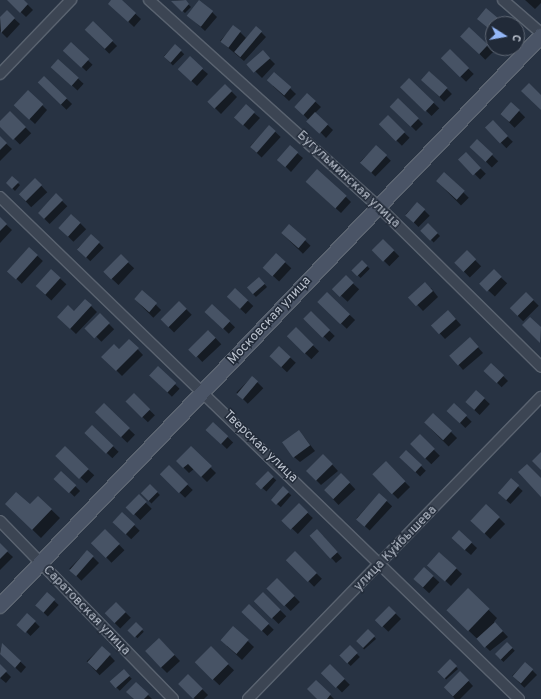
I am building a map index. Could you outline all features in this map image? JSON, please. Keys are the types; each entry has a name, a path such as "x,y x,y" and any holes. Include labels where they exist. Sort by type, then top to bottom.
{"street":[{"path":"0,74 71,0"},
{"name":"Бугульминская улица","path":"149,0 378,206 541,367"},
{"path":"503,0 541,35"},
{"name":"Московская улица","path":"0,606 541,35"},
{"name":"Тверская улица","path":"0,197 519,699"},
{"name":"улица Куйбышева","path":"248,699 381,564 541,397"},
{"name":"Саратовская улица","path":"0,521 173,699"}],"building":[{"path":"7,0 24,0 28,4 20,13"},
{"path":"111,0 122,0 136,13 128,22 108,4"},
{"path":"186,0 189,4 182,12 171,1"},
{"path":"199,0 213,11 201,27 187,16"},
{"path":"486,8 496,16 485,16 485,26 477,19"},
{"path":"7,10 15,18 1,33 0,17"},
{"path":"93,21 113,40 105,49 85,30"},
{"path":"233,25 241,31 228,48 220,42"},
{"path":"256,26 262,31 240,57 234,52"},
{"path":"469,27 485,42 485,48 479,54 460,37"},
{"path":"71,42 89,59 81,68 63,51"},
{"path":"175,44 182,50 171,63 164,57"},
{"path":"450,49 469,68 460,77 441,58"},
{"path":"263,50 270,58 254,73 246,64"},
{"path":"190,56 203,68 191,81 178,69"},
{"path":"58,59 79,78 71,86 51,67"},
{"path":"429,71 448,88 440,97 421,80"},
{"path":"274,72 291,87 284,95 267,80"},
{"path":"44,76 67,98 61,105 38,82"},
{"path":"409,78 434,102 425,112 400,87"},
{"path":"529,83 541,95 541,110 521,91"},
{"path":"225,84 232,91 214,109 207,102"},
{"path":"28,90 43,104 29,120 14,105"},
{"path":"307,93 316,101 303,115 294,107"},
{"path":"398,98 419,118 411,127 390,107"},
{"path":"511,102 520,110 509,122 500,114"},
{"path":"246,104 255,112 243,125 234,117"},
{"path":"10,111 26,127 13,140 0,127 0,121"},
{"path":"315,112 328,124 319,134 306,122"},
{"path":"388,115 405,132 396,141 379,124"},
{"path":"493,120 508,136 500,144 485,128"},
{"path":"269,125 276,131 257,153 250,147"},
{"path":"0,136 7,143 0,150"},
{"path":"477,139 493,154 486,162 469,147"},
{"path":"290,145 298,152 285,167 277,160"},
{"path":"376,145 387,155 371,173 360,163"},
{"path":"466,152 481,168 473,176 458,160"},
{"path":"317,169 347,196 335,208 306,182"},
{"path":"444,172 465,191 457,200 436,181"},
{"path":"12,176 19,182 12,189 6,183"},
{"path":"35,178 42,185 26,201 19,194"},
{"path":"56,193 63,200 44,219 38,213"},
{"path":"417,202 425,209 413,223 405,216"},
{"path":"71,214 81,223 68,237 58,228"},
{"path":"0,217 7,224 0,231"},
{"path":"428,223 438,233 430,241 420,231"},
{"path":"289,224 306,239 298,248 281,233"},
{"path":"91,234 100,242 86,258 77,250"},
{"path":"383,239 394,250 383,262 372,250"},
{"path":"29,247 38,255 16,280 7,272"},
{"path":"467,250 476,259 463,272 454,263"},
{"path":"276,253 286,262 272,277 263,268"},
{"path":"121,254 129,262 111,279 103,272"},
{"path":"362,260 368,266 357,276 351,271"},
{"path":"51,269 61,278 45,295 36,286"},
{"path":"494,269 502,277 487,292 479,284"},
{"path":"346,275 354,283 340,297 332,289"},
{"path":"259,277 265,284 253,294 247,287"},
{"path":"425,282 433,291 416,306 408,297"},
{"path":"235,288 248,300 240,309 227,297"},
{"path":"142,290 157,303 149,312 134,299"},
{"path":"327,292 350,314 340,324 317,302"},
{"path":"526,292 534,300 518,316 510,308"},
{"path":"85,299 92,305 70,329 57,317 68,305 74,311"},
{"path":"179,301 187,309 168,327 161,319"},
{"path":"212,304 230,321 223,329 204,312"},
{"path":"448,310 456,319 439,334 431,325"},
{"path":"311,311 330,330 322,338 303,319"},
{"path":"100,313 110,323 94,338 84,329"},
{"path":"530,317 541,327 540,343 522,325"},
{"path":"296,327 314,345 304,354 287,336"},
{"path":"208,330 216,338 196,358 188,350"},
{"path":"470,337 479,347 458,365 449,356"},
{"path":"129,339 139,348 116,371 101,357 114,344 119,349"},
{"path":"279,346 291,357 281,367 269,356"},
{"path":"491,363 504,375 497,383 483,371"},
{"path":"158,366 176,383 167,393 149,376"},
{"path":"252,376 258,381 243,400 237,394"},
{"path":"476,390 485,398 474,410 465,402"},
{"path":"134,393 150,409 142,418 126,401"},
{"path":"104,403 130,428 121,437 95,412"},
{"path":"454,403 467,415 460,423 446,411"},
{"path":"433,413 452,431 443,440 424,423"},
{"path":"213,422 228,436 221,444 205,430"},
{"path":"92,425 114,446 106,454 84,433"},
{"path":"299,430 310,445 293,458 282,442"},
{"path":"420,434 435,449 425,459 410,444"},
{"path":"65,446 89,469 79,479 55,456"},
{"path":"191,446 212,466 201,477 188,464 183,468 176,461"},
{"path":"406,450 422,465 415,472 399,457"},
{"path":"541,452 541,470 532,461"},
{"path":"323,454 333,464 316,481 306,471"},
{"path":"386,461 405,481 392,494 372,474"},
{"path":"527,464 541,478 541,497 518,472"},
{"path":"169,465 188,484 179,493 160,474"},
{"path":"61,471 76,485 69,493 53,479"},
{"path":"268,471 274,477 261,489 255,484"},
{"path":"341,473 350,482 333,499 324,490"},
{"path":"511,478 519,485 506,500 498,493"},
{"path":"150,484 158,492 149,501 141,493"},
{"path":"283,486 289,492 276,505 271,500"},
{"path":"16,492 30,504 38,496 52,509 32,530 5,504"},
{"path":"379,493 387,500 364,527 356,519"},
{"path":"139,494 147,502 133,515 126,507"},
{"path":"299,503 308,512 291,530 281,521"},
{"path":"486,504 500,517 484,534 470,521"},
{"path":"122,512 135,524 126,535 112,522"},
{"path":"105,529 120,544 106,558 91,543"},
{"path":"317,529 338,552 330,559 310,536"},
{"path":"459,530 472,542 465,550 451,538"},
{"path":"0,543 8,551 0,559"},
{"path":"87,550 94,556 76,576 69,570"},
{"path":"295,551 317,573 308,582 286,560"},
{"path":"439,552 457,568 445,581 427,565"},
{"path":"424,567 434,576 423,588 413,579"},
{"path":"277,578 295,596 284,606 266,589"},
{"path":"468,588 490,609 468,631 446,610"},
{"path":"47,592 55,599 43,613 35,606"},
{"path":"263,592 281,610 271,619 254,601"},
{"path":"116,602 126,612 115,623 105,613"},
{"path":"249,604 269,623 262,631 241,612"},
{"path":"389,606 396,613 382,627 375,620"},
{"path":"27,613 36,621 25,633 16,625"},
{"path":"136,622 143,629 135,638 128,630"},
{"path":"495,622 503,631 484,648 476,639"},
{"path":"233,626 249,640 236,654 221,640"},
{"path":"368,629 375,636 363,648 356,641"},
{"path":"159,638 175,655 161,668 145,651"},
{"path":"507,642 513,648 501,660 495,654"},
{"path":"2,643 21,661 15,668 0,654"},
{"path":"350,645 358,653 347,663 339,656"},
{"path":"102,646 111,654 96,670 87,662"},
{"path":"211,646 229,664 212,680 195,662"},
{"path":"450,659 457,666 444,679 437,672"},
{"path":"525,662 533,669 521,684 513,676"},
{"path":"0,664 7,671 0,678"},
{"path":"330,664 345,679 336,688 321,673"},
{"path":"124,669 130,676 116,688 110,681"},
{"path":"460,671 469,680 453,696 444,687"},
{"path":"188,674 203,689 193,699 178,684"},
{"path":"316,680 331,694 327,699 317,699 307,689"},
{"path":"136,682 149,694 144,699 134,699 126,692"}]}
